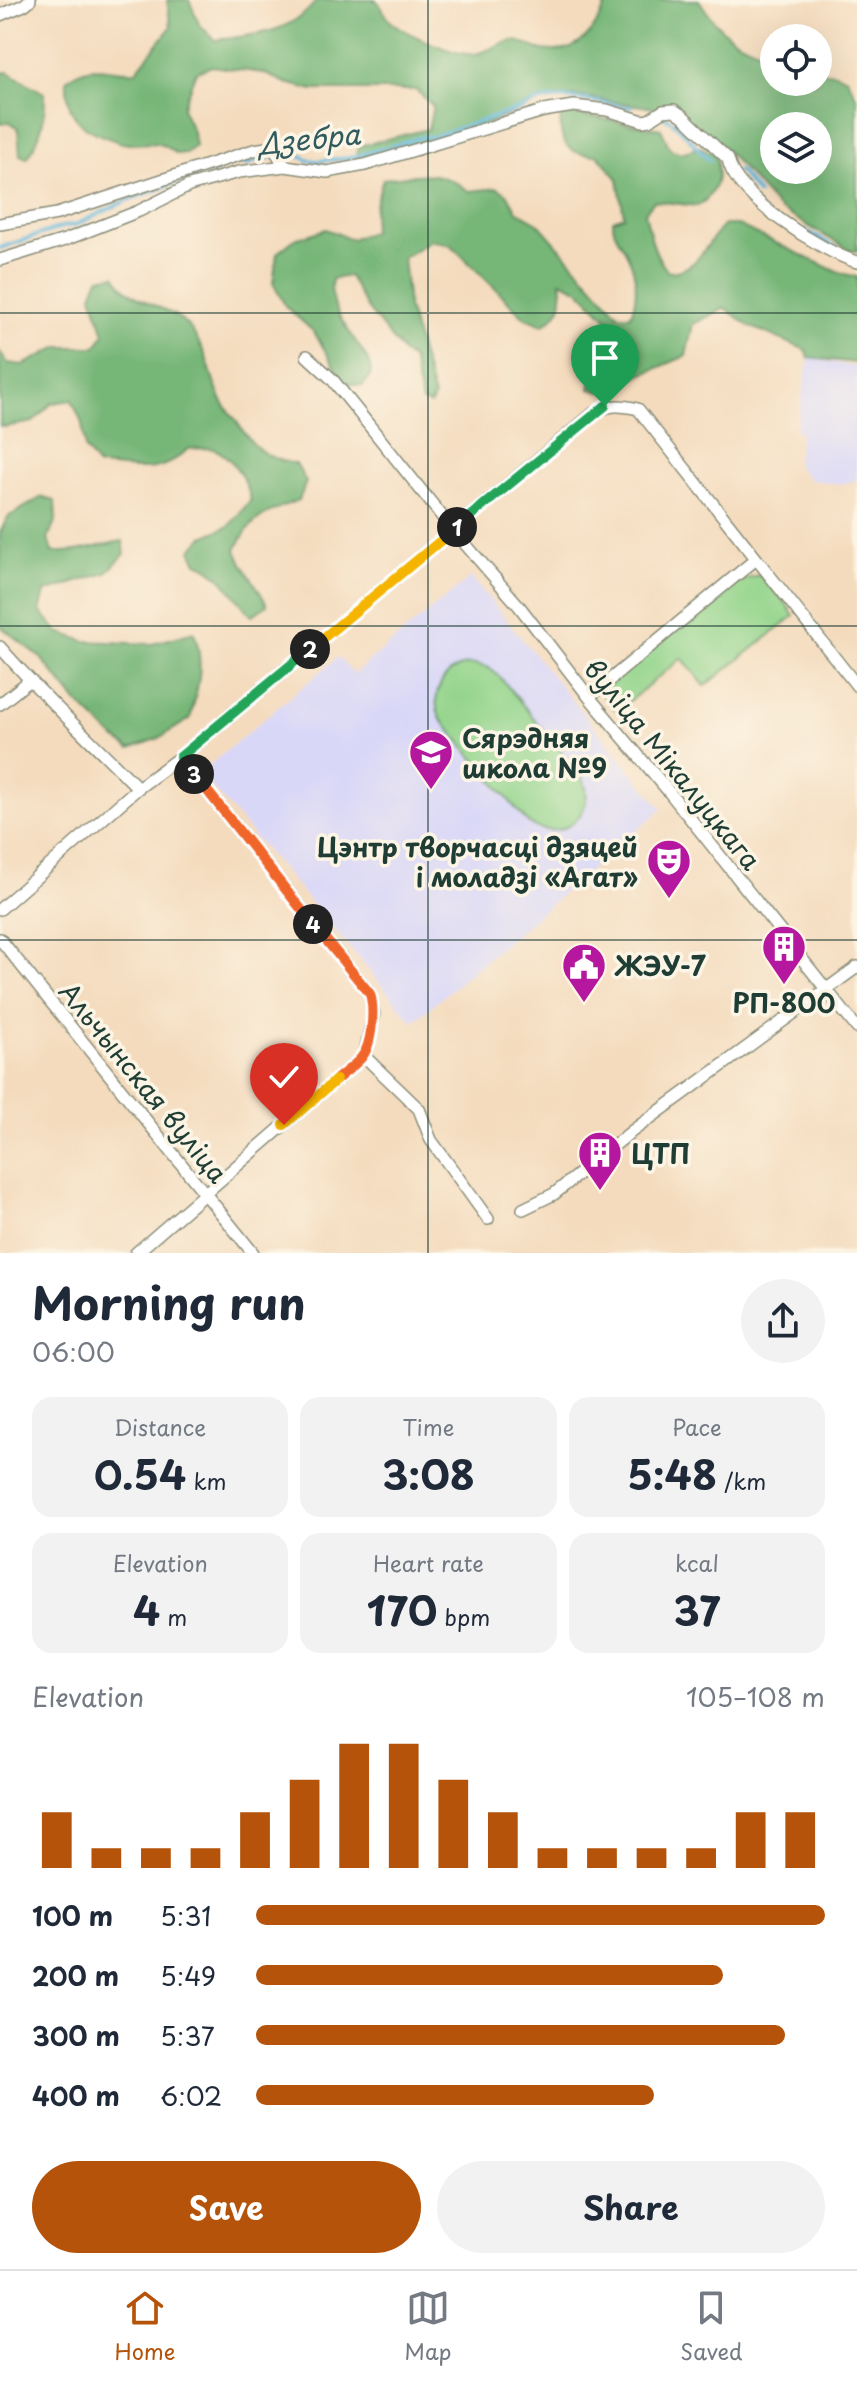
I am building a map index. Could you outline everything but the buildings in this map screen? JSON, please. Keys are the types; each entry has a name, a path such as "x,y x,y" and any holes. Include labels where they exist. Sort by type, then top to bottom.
{"street":[{"path":"0,15 30,0"},
{"path":"0,260 125,217 189,186 239,172 285,166 327,172 365,165 543,111 574,106 596,108 643,121 663,111 674,110 728,159 729,168 756,200 794,230 857,262"},
{"path":"0,224 57,214 254,150 273,147 285,166"},
{"name":"вуліца Мікалуцкага","path":"307,356 332,379 453,530 519,606 857,1028"},
{"path":"0,909 138,788 180,757 605,406 638,409 857,686"},
{"path":"589,697 756,559"},
{"path":"0,647 29,681 138,788"},
{"path":"0,704 29,681"},
{"path":"136,1253 364,1056 374,1014 370,994 180,757"},
{"name":"Альчынская вуліца","path":"0,939 253,1253"},
{"path":"523,1209 554,1194 631,1132 857,967"},
{"path":"364,1056 419,1109 431,1140 488,1219"}],"shaded area":[{"path":"809,358 857,367 857,480 841,484 810,480 796,465 801,432 796,431"},
{"name":"Сярэдняя школа №9","path":"471,577 662,809 413,1022 200,773 338,657 354,674"}],"green space":[{"path":"167,0 189,0 199,24 215,40 258,34 284,26 296,20 317,0 376,0 394,24 421,39 456,52 474,54 514,41 539,49 567,49 592,31 608,0 699,0 722,30 760,50 760,96 832,96 832,73 847,78 857,98 857,251 851,251 778,208 723,147 670,107 654,108 577,96 541,101 480,127 357,160 359,146 428,129 433,106 416,90 313,90 263,73 212,66 196,72 182,108 193,132 195,146 187,153 177,154 154,143 122,143 99,135 82,124 72,110 67,79 93,68 136,71 171,27"},
{"path":"8,72 44,93 42,127 27,158 20,155 18,128 10,122 0,124 0,73"},
{"path":"561,114 661,129 670,149 681,153 700,147 715,154 718,169 716,183 710,195 698,206 654,201 645,212 653,244 663,265 668,272 687,267 695,262 724,225 738,225 837,272 857,277 857,363 809,358 806,350 749,326 725,308 693,324 686,356 601,392 590,389 593,377 636,357 631,343 578,289 561,281 560,306 543,325 525,318 451,245 431,240 403,258 408,307 434,397 431,405 422,402 412,359 404,354 367,308 349,276 332,279 332,294 343,322 366,357 370,376 362,386 344,382 314,332 286,307 273,283 277,253 295,239 326,229 351,239 372,232 375,205 383,179 428,174 447,178 469,191 498,188 507,194 517,211 538,223 619,315 630,316 635,301 635,277 613,225 613,220 624,216 618,179 598,155 579,153 567,146 561,133"},
{"path":"115,275 131,293 184,322 202,349 222,402 247,437 267,455 296,464 306,482 299,500 261,517 247,530 236,550 267,605 252,616 221,579 197,563 191,550 203,537 229,526 251,500 238,470 228,458 211,448 188,449 156,468 98,466 85,449 82,423 72,400 52,403 33,422 0,426 0,352 7,363 23,365 59,347 96,347 104,334 92,295 99,278"},
{"path":"42,497 55,501 56,521 48,538 52,552 123,541 125,554 106,573 45,592 40,611 58,632 85,641 152,644 194,632 200,665 190,719 159,738 130,749 77,702 41,658 0,626 0,533 8,517"},
{"path":"759,575 794,616 705,686 682,658 617,711 600,692 732,584"},
{"path":"475,664 489,668 500,677 583,778 586,791 581,814 564,828 540,829 528,823 440,718 437,698 442,681 456,669"}],"waterway":[{"name":"Дзебра","path":"234,161 247,165 261,158 284,156 302,156 318,161 350,158 432,137 549,99 576,99 631,108"},
{"name":"Дзебра","path":"663,116 710,160"},
{"name":"Дзебра","path":"0,248 75,225 128,200 202,173 216,172 226,164"},
{"name":"Дзебра","path":"738,170 758,194"},
{"name":"Дзебра","path":"806,231 836,248"}],"place":[{"name":"Сярэдняя школа №9","path":"431,791"},
{"name":"Цэнтр творчасці дзяцей і моладзі «Агат»","path":"669,900"},
{"name":"РП-800","path":"784,986"},
{"name":"ЖЭУ-7","path":"584,1004"},
{"name":"ЦТП","path":"600,1192"}],"route":[{"path":"284,1125 364,1056 374,1014 373,1004 370,994 180,757 605,406"}]}
